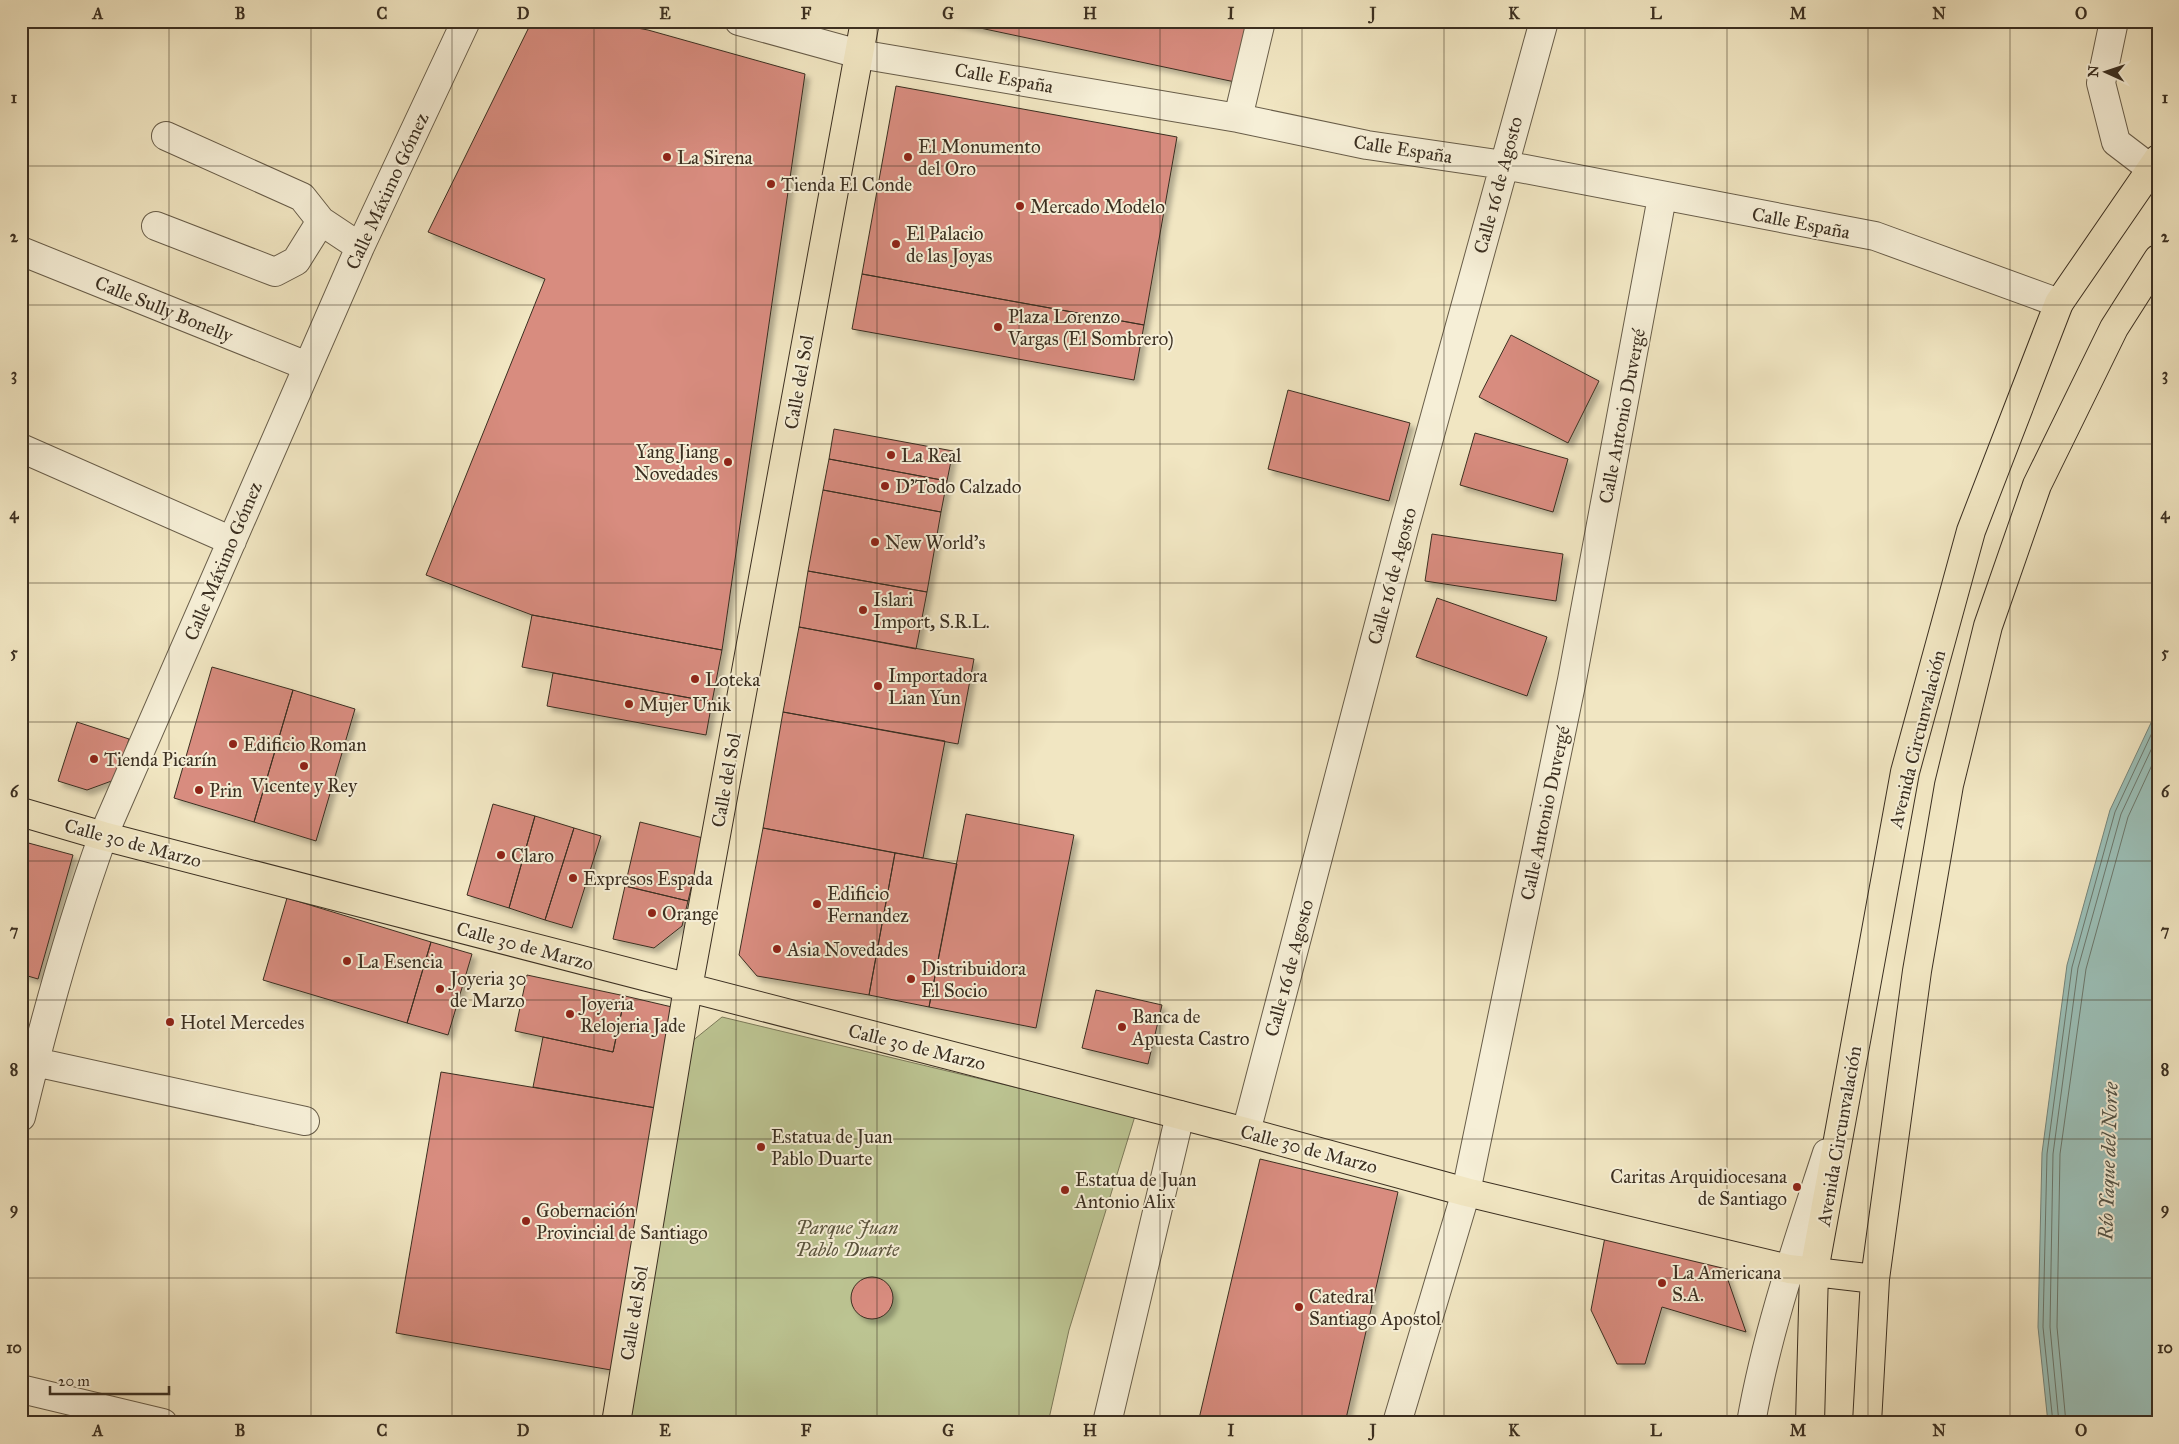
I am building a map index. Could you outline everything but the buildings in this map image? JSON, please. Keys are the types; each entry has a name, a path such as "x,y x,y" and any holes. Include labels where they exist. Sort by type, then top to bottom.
{"main road":[{"name":"Calle del Sol","path":"616,1423 688,988 865,21"},
{"name":"Avenida Circunvalación","path":"1848,1087 1905,772 1971,531 2059,303 2154,164"},
{"path":"1867,1423 1875,1279 1917,971 1949,785 1988,626 2037,485 2114,328 2158,260"},
{"name":"Calle 30 de Marzo","path":"21,812 103,836 1246,1132 1466,1192 1802,1270 1875,1279"},
{"path":"1802,1270 1810,1423"}],"street":[{"name":"Calle Máximo Gómez","path":"21,1117 86,884 103,836 360,247 466,21"},
{"name":"Calle España","path":"739,21 859,54 1238,118 1367,145 1504,165 1662,197 1875,236 2059,303"},
{"path":"1238,118 1261,21"},
{"name":"Calle 16 de Agosto","path":"1246,1132 1404,529 1544,21"},
{"path":"2114,21 2101,82 2116,142 2154,164"},
{"path":"166,136 302,197 322,221 360,247"},
{"name":"Calle Antonio Duvergé","path":"1397,1423 1466,1192 1572,680 1662,197"},
{"path":"156,226 275,272 296,261 322,221"},
{"name":"Calle Sully Bonelly","path":"21,251 307,366"},
{"path":"21,448 232,541"},
{"path":"35,1062 305,1121"},
{"path":"1750,1423 1760,1372 1802,1270 1848,1087"},
{"path":"1107,1423 1180,1116"},
{"path":"21,1389 163,1423"}],"green space":[{"name":"Parque Juan Pablo Duarte","path":"722,1017 1135,1116 1069,1330 1048,1423 627,1423 691,1042"}],"water":[{"name":"Río Yaque del Norte","path":"2158,708 2158,1423 2048,1423 2038,1327 2042,1153 2067,965 2110,810"}],"place":[{"name":"La Sirena","path":"667,157"},
{"name":"El Monumento del Oro","path":"908,157"},
{"name":"Tienda El Conde","path":"771,184"},
{"name":"Mercado Modelo","path":"1020,206"},
{"name":"El Palacio de las Joyas","path":"896,244"},
{"name":"Plaza Lorenzo Vargas (El Sombrero)","path":"998,327"},
{"name":"La Real","path":"891,455"},
{"name":"Yang Jiang Novedades","path":"728,462"},
{"name":"D'Todo Calzado","path":"885,486"},
{"name":"New World's","path":"875,542"},
{"name":"Islari Import, S.R.L.","path":"863,610"},
{"name":"Loteka","path":"695,679"},
{"name":"Importadora Lian Yun","path":"878,686"},
{"name":"Mujer Unik","path":"629,704"},
{"name":"Edificio Roman","path":"233,744"},
{"name":"Tienda Picarín","path":"94,759"},
{"name":"Vicente y Rey","path":"304,766"},
{"name":"Prin","path":"199,790"},
{"name":"Claro","path":"501,855"},
{"name":"Expresos Espada","path":"573,878"},
{"name":"Edificio Fernandez","path":"817,904"},
{"name":"Orange","path":"652,913"},
{"name":"Asia Novedades","path":"777,949"},
{"name":"La Esencia","path":"347,961"},
{"name":"Distribuidora El Socio","path":"911,979"},
{"name":"Joyeria 30 de Marzo","path":"440,989"},
{"name":"Joyeria Relojeria Jade","path":"570,1014"},
{"name":"Hotel Mercedes","path":"170,1022"},
{"name":"Banca de Apuesta Castro","path":"1122,1027"},
{"name":"Estatua de Juan Pablo Duarte","path":"761,1147"},
{"name":"Caritas Arquidiocesana de Santiago","path":"1797,1187"},
{"name":"Estatua de Juan Antonio Alix","path":"1065,1190"},
{"name":"Gobernación Provincial de Santiago","path":"526,1221"},
{"name":"La Americana S.A.","path":"1662,1283"},
{"name":"Catedral Santiago Apostol","path":"1299,1307"}]}
